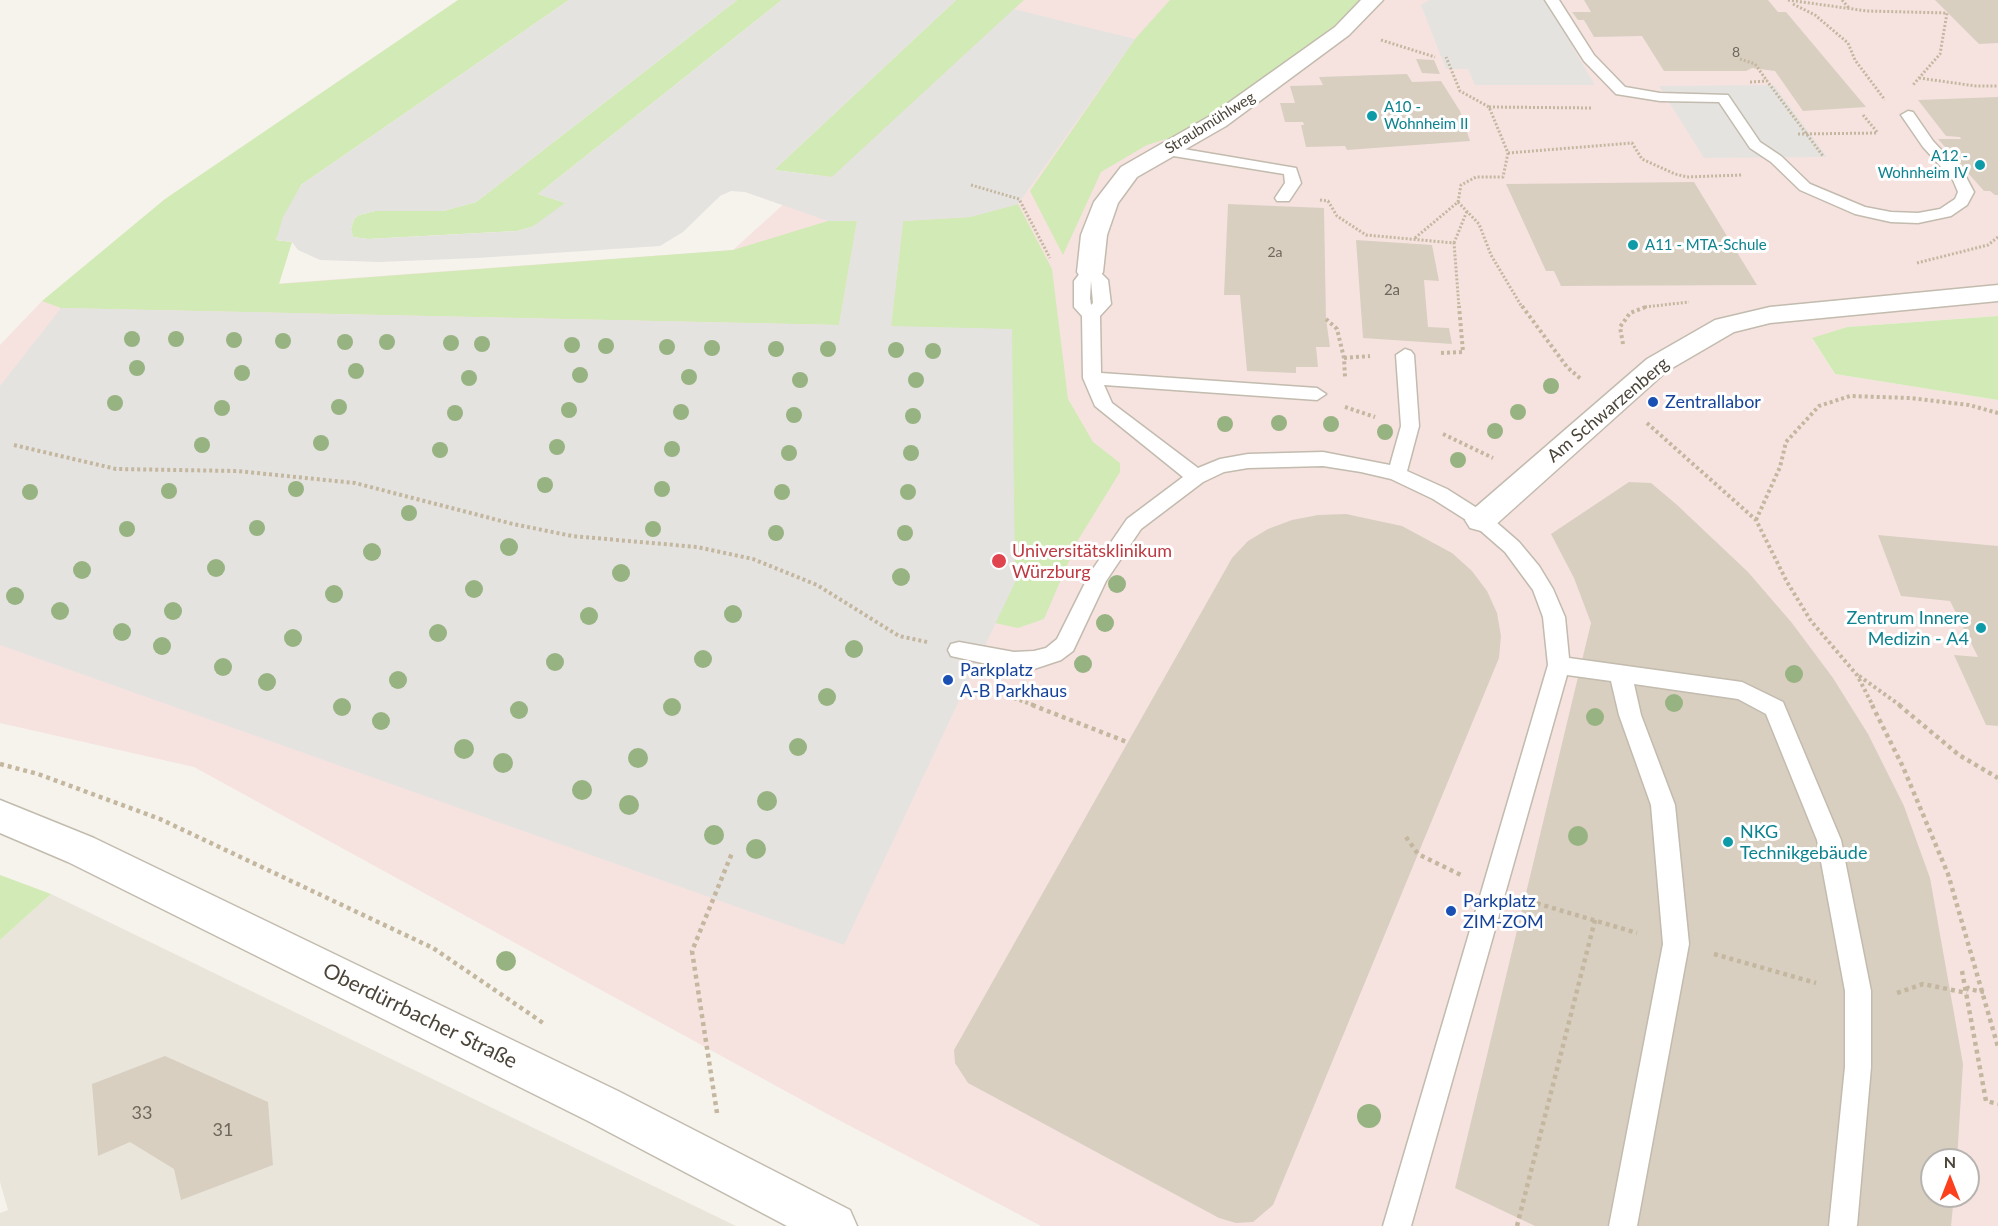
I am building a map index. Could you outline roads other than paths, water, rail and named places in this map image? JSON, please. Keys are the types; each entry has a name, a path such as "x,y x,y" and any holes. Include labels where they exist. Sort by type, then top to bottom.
{"street":[{"name":"Straubmühlweg","path":"1090,272 1094,235 1106,202 1129,172 1218,121 1342,31 1373,0"},
{"name":"Am Schwarzenberg","path":"1481,520 1657,365 1725,326 1770,315 1998,292"},
{"name":"Oberdürrbacher Straße","path":"0,816 81,850 603,1106 829,1225"}],"lane":[{"path":"1552,0 1589,58 1621,91 1660,97 1723,98 1755,145 1791,173 1804,187 1861,211 1909,218 1945,213 1961,202 1966,192 1960,178 1928,144 1908,115"},
{"path":"1166,151 1291,171 1293,183 1283,198"},
{"name":"Straubmühlweg","path":"1090,272 1082,281 1082,298 1083,307 1091,315 1092,378 1104,406 1133,431 1196,477"},
{"path":"1397,474 1410,426 1405,355"},
{"path":"1092,378 1317,394"},
{"path":"959,650 1014,661 1034,660 1053,654 1065,645 1097,578 1134,524 1196,477 1220,466 1284,458 1332,460 1397,474 1440,494 1481,520 1512,547 1543,589 1554,617 1559,665 1397,1226"},
{"path":"1559,665 1622,676 1742,691 1775,708 1829,840 1858,991 1858,1067 1843,1226"},
{"path":"1622,676 1630,715 1663,805 1676,944 1623,1226"}],"place":[{"name":"A10 - Wohnheim II","path":"1372,116"},
{"name":"A12 - Wohnheim IV","path":"1980,165"},
{"name":"A11 - MTA-Schule","path":"1633,245"},
{"name":"Zentrallabor","path":"1653,402"},
{"name":"Universitätsklinikum Würzburg","path":"999,561"},
{"name":"Zentrum Innere Medizin - A4","path":"1981,628"},
{"name":"Parkplatz A-B Parkhaus","path":"948,680"},
{"name":"NKG Technikgebäude","path":"1728,842"},
{"name":"Parkplatz ZIM-ZOM","path":"1451,911"}]}
